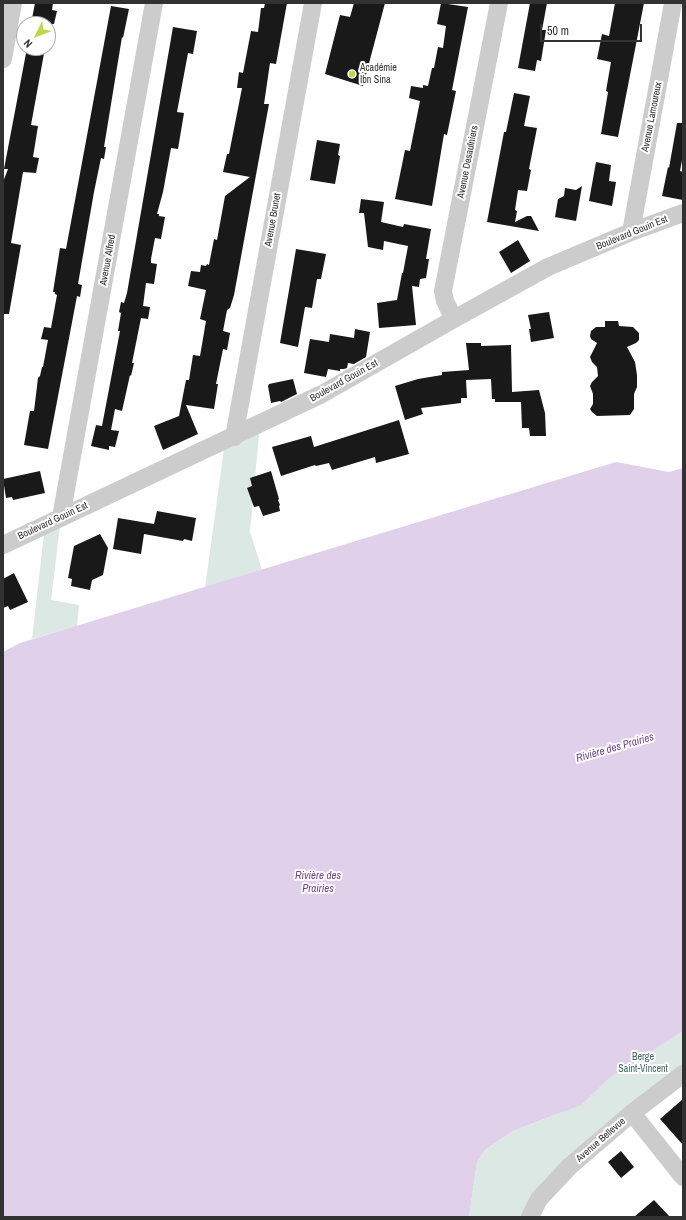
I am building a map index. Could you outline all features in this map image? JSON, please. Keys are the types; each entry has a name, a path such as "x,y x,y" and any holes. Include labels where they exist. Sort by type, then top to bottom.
{"street":[{"path":"3,59 13,3"},
{"name":"Avenue Alfred","path":"62,517 154,3"},
{"name":"Avenue Brunet","path":"234,437 314,3"},
{"name":"Avenue Desaulniers","path":"454,319 445,301 443,291 499,3"},
{"name":"Avenue Lamoureux","path":"631,232 673,3"},
{"name":"Boulevard Gouin Est","path":"3,545 234,437 322,394 548,267 683,212"},
{"name":"Avenue Bellevue","path":"530,1217 539,1199 570,1166 632,1113 683,1074"},
{"path":"632,1113 683,1177"}],"green space":[{"path":"260,424 250,532 262,570 205,588 225,441"},
{"path":"61,517 51,600 79,605 77,626 32,639 45,525"},
{"name":"Berge Saint-Vincent","path":"683,1008 683,1070 530,1217 469,1217 477,1162 485,1150 513,1131 563,1112"}],"water":[{"name":"Rivière des Prairies","path":"616,462 669,472 683,468 683,1031 609,1078 581,1105 513,1131 485,1150 477,1162 469,1217 3,1217 3,652 20,643"}],"building":[{"path":"35,3 53,3 52,10 57,11 56,16 33,16"},
{"path":"265,3 287,3 276,64 270,63 264,104 269,104 234,295 230,308 227,310 223,331 230,333 227,350 223,349 216,384 218,384 214,409 186,405 198,434 163,450 154,426 179,416 186,380 189,380 193,355 200,356 206,321 200,319 206,290 188,286 191,271 200,272 201,265 209,265 214,239 217,240 225,196 250,177 223,172 227,154 229,154 242,88 237,88 239,72 243,73 251,31 258,32 261,8 264,8"},
{"path":"354,3 385,3 363,86 325,74 340,15 350,17"},
{"path":"441,3 468,7 452,90 456,91 447,135 444,134 432,206 395,199 405,150 410,151 420,101 409,98 411,86 423,88 423,85 428,86 432,68 434,68 438,47 443,48 446,26 437,24"},
{"path":"530,3 547,3 542,30 546,30 541,61 537,60 535,71 518,68"},
{"path":"615,3 644,3 618,137 601,134 611,62 597,59 602,34 609,36"},
{"path":"111,6 129,9 123,38 122,37 104,147 106,147 104,159 101,158 78,284 82,285 80,297 77,296 48,449 24,445 30,411 34,411 38,378 43,367 48,340 41,339 44,327 51,328 57,295 53,292 60,248 66,249"},
{"path":"173,27 197,31 193,54 188,53 177,112 184,113 178,149 171,148 163,192 157,214 165,217 161,239 155,238 151,259 151,263 157,264 154,284 146,283 143,306 150,307 148,319 141,318 132,363 134,363 122,411 115,409 111,430 119,431 115,447 109,446 109,450 91,446 96,425 102,426 120,331 118,331 121,313 119,312 121,302 124,303 127,293"},
{"path":"25,56 44,56 31,125 38,126 33,157 39,158 36,173 23,172 11,243 21,245 9,314 3,314 3,182 8,169 4,169"},
{"path":"514,93 530,96 524,126 537,128 529,169 531,170 527,191 518,190 515,222 527,216 531,216 539,231 487,222 504,132 506,132"},
{"path":"677,123 683,123 683,155 680,171 683,172 683,200 662,196 668,167 669,168"},
{"path":"317,140 340,144 338,155 340,156 335,184 310,180"},
{"path":"596,162 611,165 609,181 616,182 612,206 589,201"},
{"path":"582,186 576,221 555,217 558,199 564,196 565,188 576,190"},
{"path":"361,199 384,202 381,222 403,227 404,224 431,229 426,259 429,259 426,278 420,279 419,287 412,286 416,325 379,328 377,303 397,300 408,246 384,241 383,250 368,247 364,213 359,213"},
{"path":"518,240 530,261 511,273 499,252"},
{"path":"296,249 326,254 321,279 317,279 312,308 305,307 298,347 280,343"},
{"path":"549,312 554,338 531,342 529,329 531,329 528,315"},
{"path":"605,321 618,321 619,326 633,327 639,333 639,340 627,347 635,362 637,375 637,387 634,394 634,409 630,415 597,416 590,409 593,404 593,394 590,386 598,376 597,367 592,362 590,357 597,343 591,339 590,336 591,331 596,327 605,327"},
{"path":"355,329 370,332 366,357 354,364 348,363 347,368 340,369 340,371 328,369 326,377 304,373 310,339 329,342 330,334 354,338"},
{"path":"466,343 481,343 481,346 511,345 512,392 539,390 545,413 546,436 530,436 529,428 522,428 521,402 495,402 495,399 492,399 491,379 466,380 467,398 461,398 461,403 421,408 423,414 405,420 395,386 418,379 442,375 442,372 469,370"},
{"path":"293,379 297,394 281,402 271,403 268,386 269,384"},
{"path":"399,420 409,454 376,463 375,457 332,470 329,463 315,465 281,476 272,447 311,436 314,447"},
{"path":"40,471 45,493 13,500 12,497 6,498 3,479"},
{"path":"271,471 279,499 280,511 263,516 259,506 254,507 247,488 252,486 250,478"},
{"path":"157,511 196,518 192,541 184,539 183,541 144,534 141,554 113,549 118,518 154,524"},
{"path":"100,534 108,548 103,575 92,580 90,590 71,586 72,579 68,578 74,546"},
{"path":"14,573 28,602 10,610 8,606 3,608 3,579"},
{"path":"683,1099 683,1145 660,1119"},
{"path":"621,1151 634,1167 621,1178 608,1162"},
{"path":"654,1200 670,1217 634,1217"}],"place":[{"name":"Académie Ibn Sina","path":"352,74"}]}
